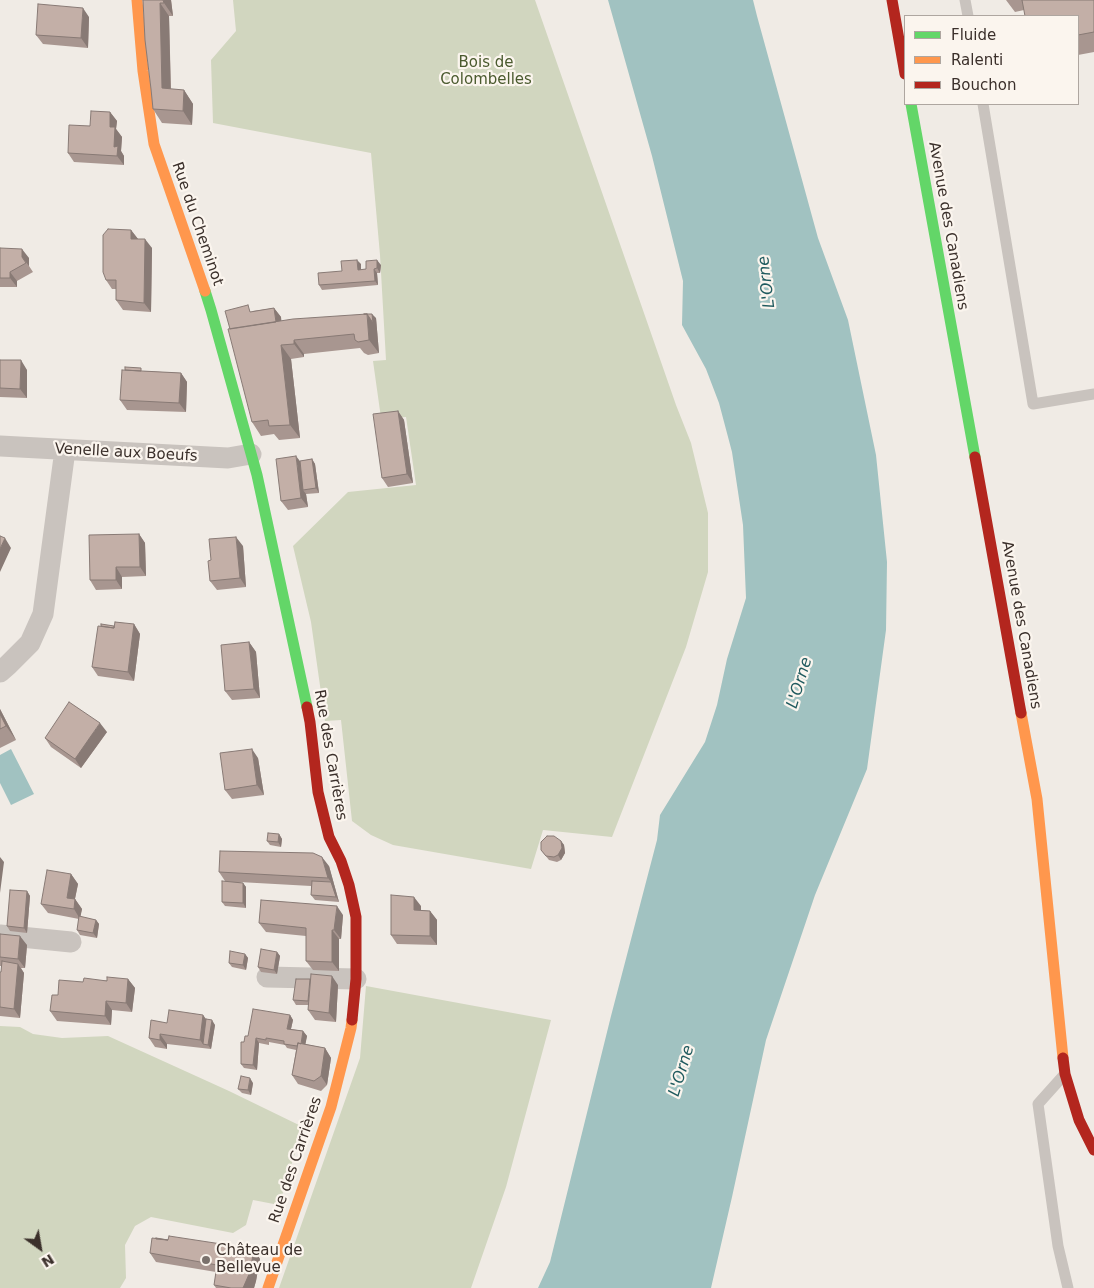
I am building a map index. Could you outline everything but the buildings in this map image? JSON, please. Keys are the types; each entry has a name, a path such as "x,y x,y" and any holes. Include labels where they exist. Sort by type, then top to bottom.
{"street":[{"name":"Rue du Cheminot","path":"137,0 143,72 154,144 211,310 251,454"},
{"path":"892,0 904,68"},
{"name":"Avenue des Canadiens","path":"911,105 1037,799 1065,1074 1079,1120 1094,1150"},
{"name":"Venelle aux Boeufs","path":"0,446 228,458 251,454"},
{"path":"0,672 30,643 43,614 65,450"},
{"name":"Rue des Carrières","path":"251,454 310,722 318,792 329,837 341,861 349,885 356,917 356,979 351,1028 331,1107 268,1288"},
{"path":"0,935 71,942"},
{"path":"268,977 356,979"}],"lane":[{"path":"965,0 968,15"},
{"path":"983,105 1033,404 1094,394"},
{"path":"1065,1074 1038,1104 1058,1246 1068,1288"}],"green space":[{"name":"Bois de Colombelles","path":"233,0 535,0 676,405 691,443 708,513 708,572 686,647 612,837 543,830 531,869 393,845 371,835 352,821 341,720 325,721 311,622 293,546 348,492 416,485 406,417 381,418 373,361 386,360 380,255 371,153 213,123 211,60 236,31"},
{"path":"366,986 551,1020 506,1187 471,1288 279,1288 360,1058"},
{"path":"0,1026 20,1027 33,1034 62,1038 108,1036 303,1127 279,1205 253,1200 246,1225 233,1233 151,1217 135,1226 125,1245 126,1278 120,1288 0,1288"}],"water":[{"name":"L'Orne","path":"608,0 753,0 818,238 848,320 876,455 887,562 886,630 867,769 815,895 766,1040 711,1288 538,1288 550,1262 657,840 660,815 705,742 717,705 727,659 746,598 743,525 732,452 719,403 706,369 682,325 683,281 652,156"},
{"path":"11,749 34,794 11,805 0,783 0,755"}],"traffic: fast":[{"path":"911,105 975,457"},
{"path":"205,291 257,475 307,707"}],"traffic: slow":[{"path":"137,0 143,71 154,144 205,291"},
{"path":"1021,713 1037,799 1063,1058"},
{"path":"268,1288 331,1107 352,1020"}],"traffic: jam":[{"path":"892,0 904,68"},
{"path":"975,457 1021,713"},
{"path":"307,707 318,792 329,837 341,861 349,885 356,917 356,979 352,1020"},
{"path":"1063,1058 1065,1074 1079,1120 1094,1150"}],"place":[{"name":"Château de Bellevue","path":"206,1260"}]}
